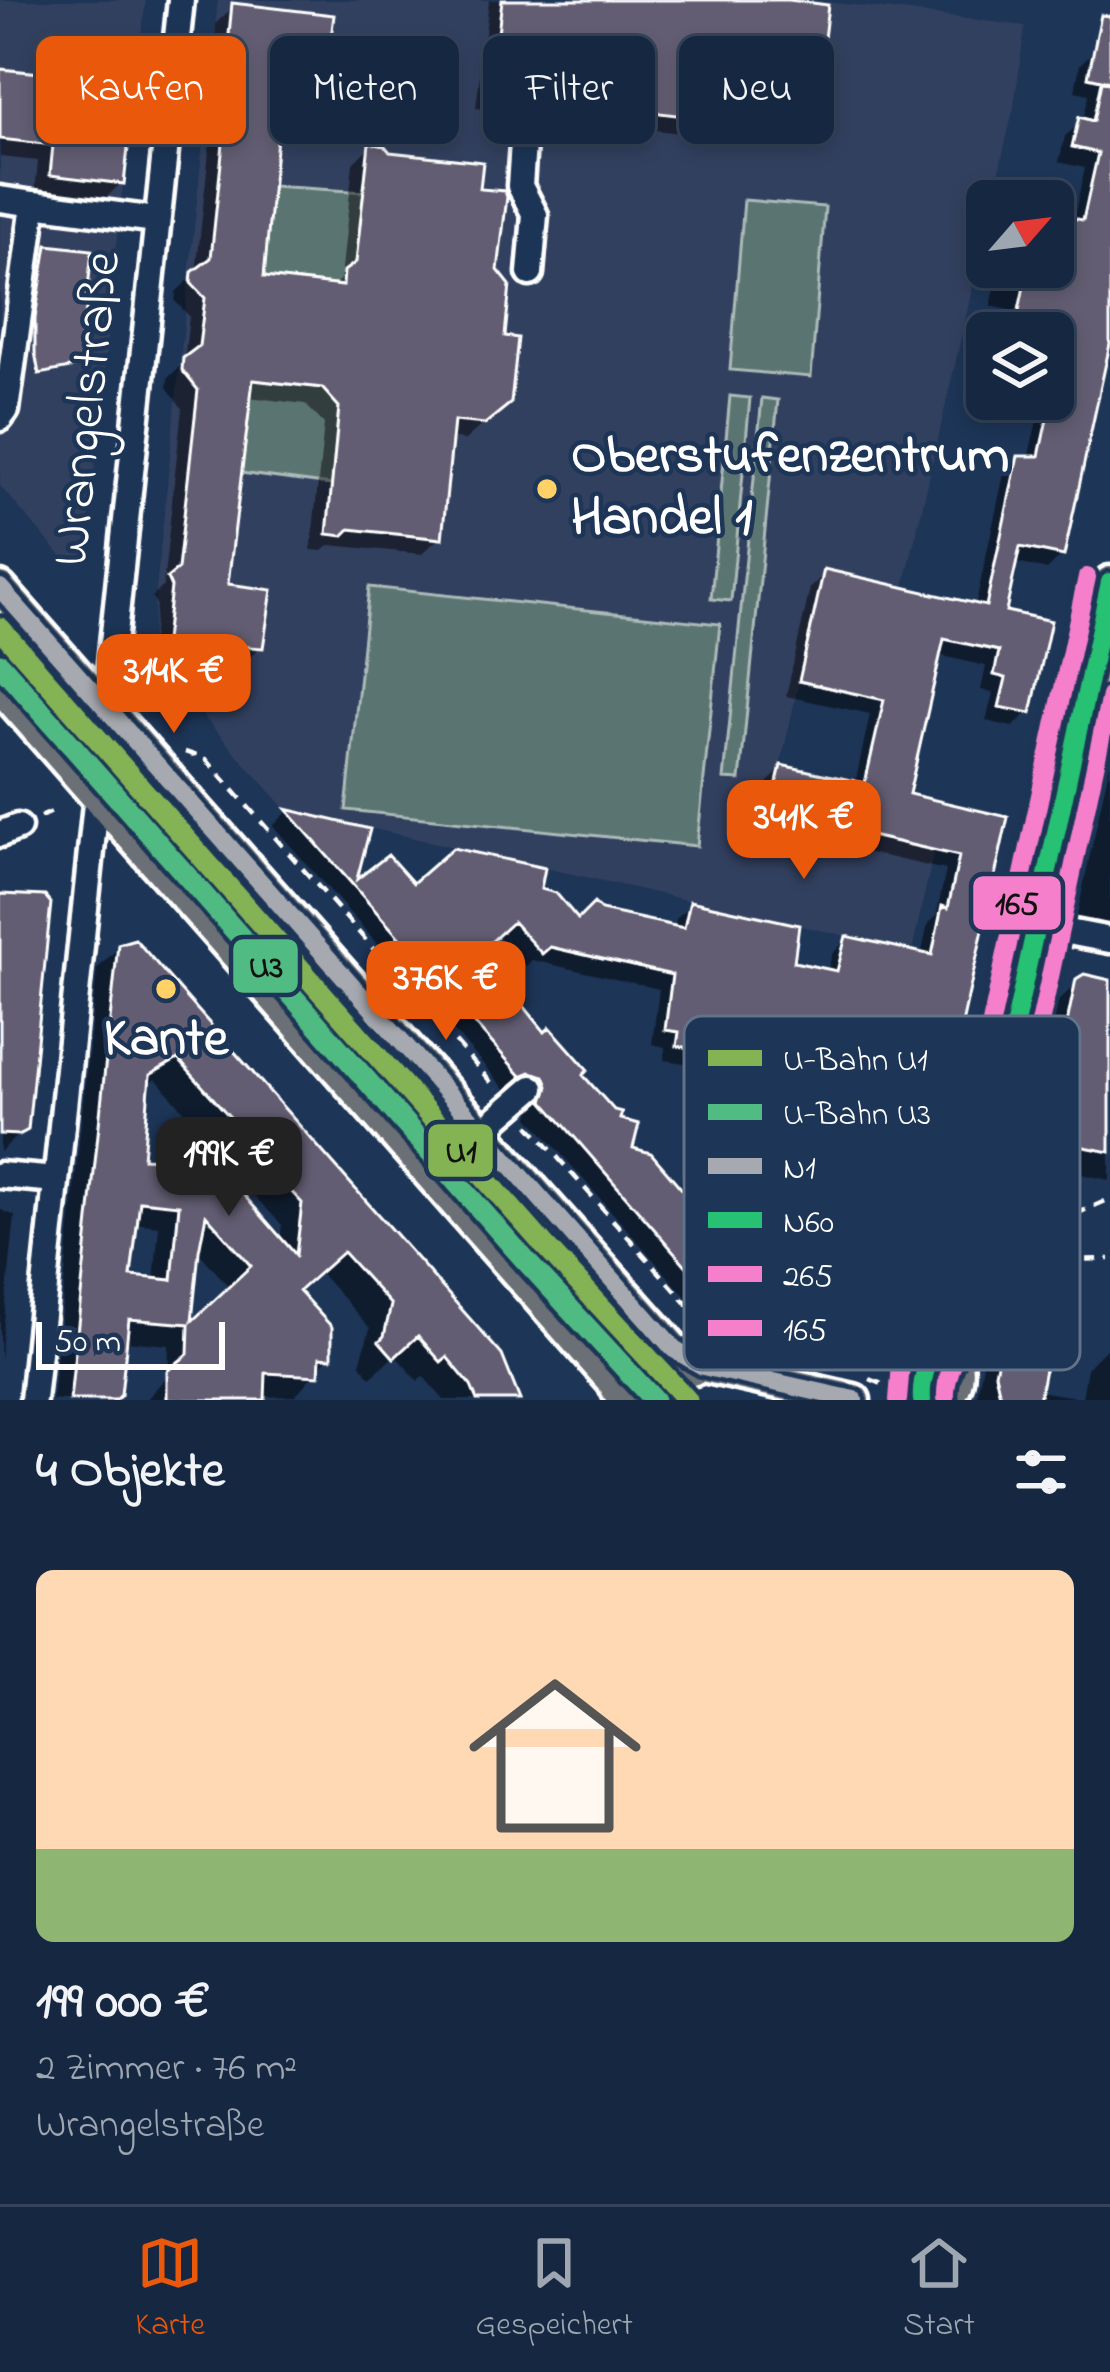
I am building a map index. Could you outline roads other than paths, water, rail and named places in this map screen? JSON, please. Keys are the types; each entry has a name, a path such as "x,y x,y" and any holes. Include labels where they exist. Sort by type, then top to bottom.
{"main road":[{"path":"1017,1016 1110,582"},
{"path":"0,588 638,1310 674,1349 684,1351"},
{"path":"0,688 614,1383 622,1400"},
{"path":"645,1400 686,1370"},
{"path":"759,1370 854,1400"},
{"path":"922,1400 923,1370"},
{"path":"945,1400 954,1392 958,1370"}],"street":[{"name":"Wrangelstraße","path":"33,1400 181,0"},
{"path":"523,144 520,186 535,214 530,273"},
{"path":"0,199 156,220"},
{"path":"0,418 6,410 34,204"},
{"path":"1037,926 1110,940"},
{"path":"481,1132 532,1088"},
{"path":"0,1175 56,1180"},
{"path":"586,1352 614,1347 633,1328 638,1310"}],"metro line":[{"name":"U1","path":"0,628 543,1244 687,1400"},
{"name":"U3","path":"0,664 654,1400"}],"place":[{"name":"Oberstufenzentrum Handel 1","path":"547,489"},
{"name":"Kante","path":"166,989"}]}
